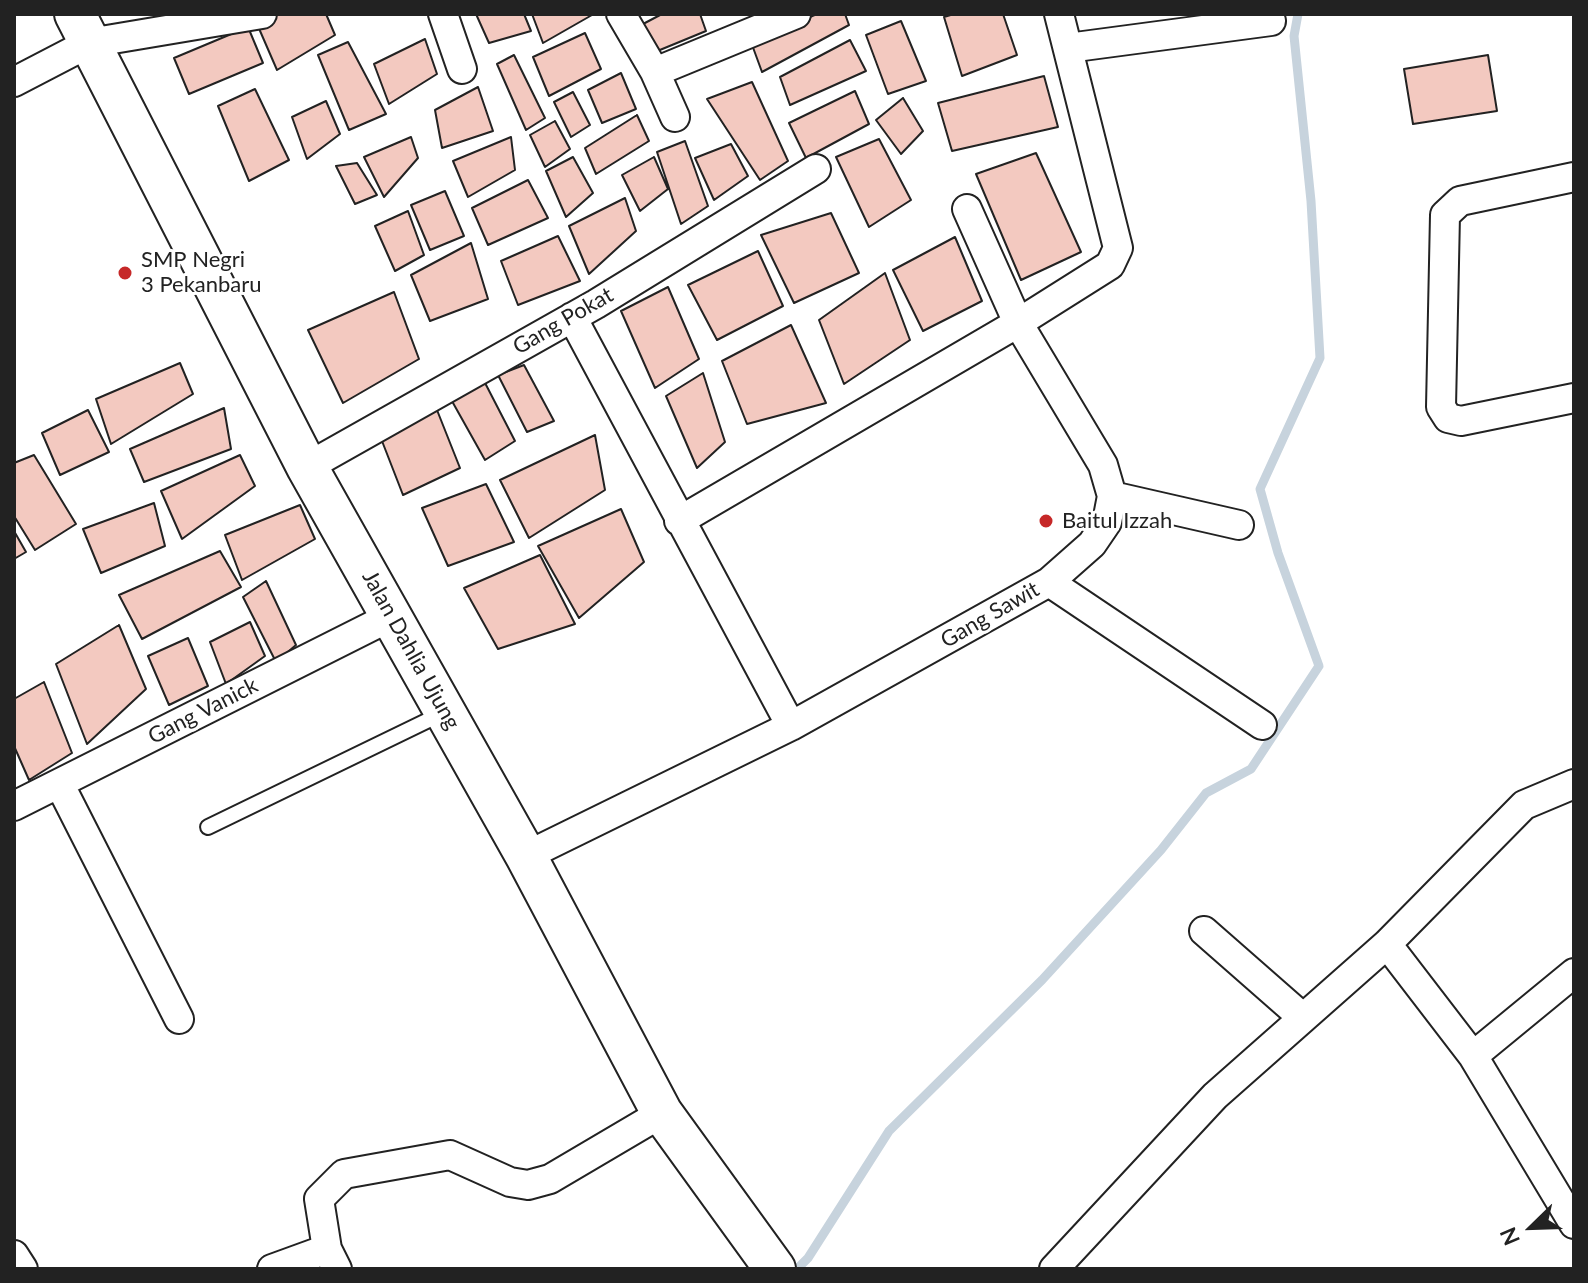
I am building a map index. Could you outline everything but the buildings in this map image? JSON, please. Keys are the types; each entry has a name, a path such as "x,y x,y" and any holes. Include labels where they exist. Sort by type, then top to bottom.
{"main road":[{"name":"Jalan Dahlia Ujung","path":"82,28 307,467 526,856 662,1113 773,1266"}],"street":[{"path":"14,82 82,28 262,14"},
{"path":"443,14 462,69"},
{"path":"621,14 655,72 675,117"},
{"path":"655,72 796,14"},
{"path":"679,521 1018,323 1110,265 1118,248 1059,14"},
{"path":"1068,48 1271,21"},
{"name":"Gang Pokat","path":"307,467 572,317 816,169"},
{"path":"1574,177 1460,201 1445,215 1441,407 1448,418 1461,421 1574,398"},
{"path":"967,209 1018,323 1103,465 1112,496 1107,522 1092,544 1049,582"},
{"path":"572,317 791,726"},
{"path":"1112,496 1239,525"},
{"name":"Gang Sawit","path":"526,856 791,726 1049,582 1262,725"},
{"name":"Gang Vanick","path":"14,806 392,616"},
{"path":"1054,1269 1215,1096 1387,944 1524,805 1574,784"},
{"path":"60,785 179,1019"},
{"path":"1204,931 1302,1017"},
{"path":"1387,944 1473,1056 1574,1224"},
{"path":"1473,1056 1574,973"},
{"path":"272,1269 332,1259 319,1199 344,1174 450,1155 510,1182 528,1185 550,1179 662,1113"},
{"path":"14,1255 23,1269"}],"lane":[{"path":"208,827 445,712"}],"waterway":[{"path":"797,1269 808,1258 889,1131 1042,980 1161,850 1206,793 1251,769 1319,666 1278,553 1260,489 1320,358 1311,201 1294,36 1298,14"}],"place":[{"name":"SMP Negri 3 Pekanbaru","path":"125,273"},
{"name":"Baitul Izzah","path":"1046,521"}]}
